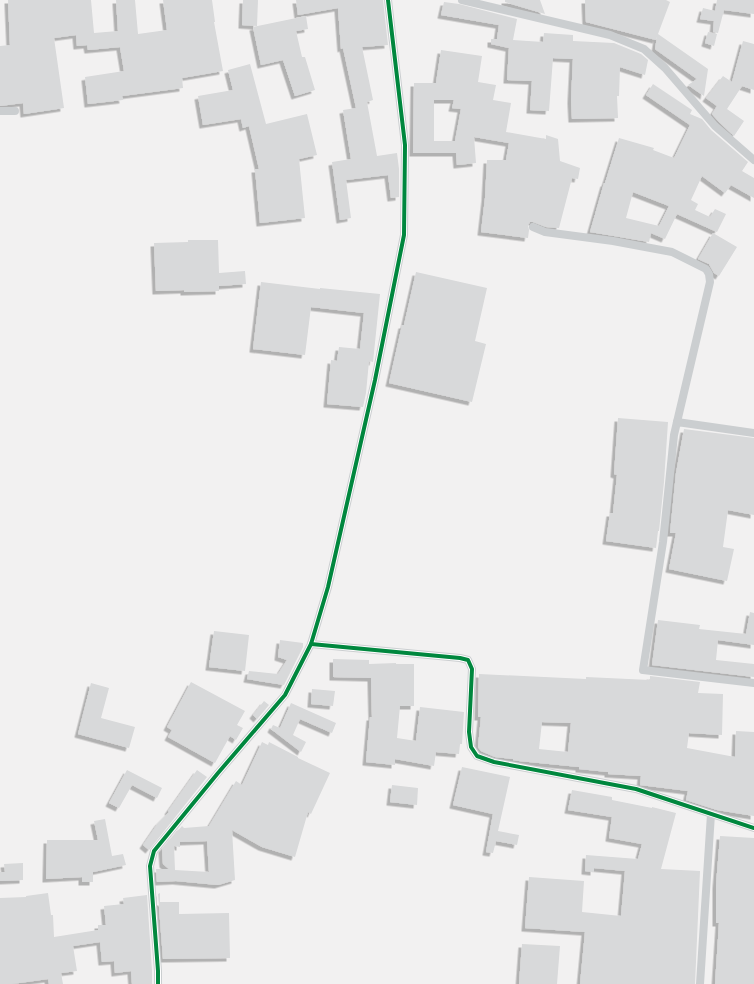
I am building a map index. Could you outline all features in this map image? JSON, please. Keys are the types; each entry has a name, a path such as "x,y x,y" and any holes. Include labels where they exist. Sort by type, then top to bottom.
{"street":[{"path":"158,984 150,866 154,851 285,695 311,644 328,587 373,388 404,235 405,145 388,0"},
{"path":"462,0 610,35 644,49 665,68 715,126 754,160"},
{"path":"0,111 15,111"},
{"path":"533,227 546,232 619,242 672,252 706,269 709,274 710,282 674,435 663,542 643,670 754,683"},
{"path":"677,422 754,433"},
{"path":"311,644 468,660 472,669 469,732 471,747 477,756 494,762 636,789 754,828"},
{"path":"700,984 711,814"}],"building":[{"path":"8,0 91,0 94,33 118,31 116,0 135,0 138,34 167,30 163,0 212,0 214,22 223,71 182,78 183,88 122,96 123,100 88,104 85,77 124,71 120,47 88,50 87,45 77,46 76,35 54,38 64,108 24,114 23,103 0,106 0,46 10,45"},
{"path":"243,0 258,0 257,26 242,25"},
{"path":"296,0 383,0 388,45 362,47 373,100 367,102 377,156 397,153 399,169 399,197 391,198 388,175 346,180 351,218 340,220 332,162 351,159 343,110 356,108 343,48 341,49 338,8 298,15"},
{"path":"505,0 540,0 545,14 505,2"},
{"path":"585,0 666,0 670,2 658,34 708,69 704,96 688,85 697,79 655,49 657,37 656,40 586,22"},
{"path":"717,0 754,0 754,14 724,10 718,33 713,32 714,21 700,19 703,8 715,11"},
{"path":"444,2 459,4 517,19 513,40 543,42 544,33 573,35 573,41 614,43 641,54 648,60 645,75 620,67 619,96 617,96 618,118 572,119 571,100 573,59 553,58 549,111 530,110 532,81 507,80 509,48 491,44 491,39 497,39 499,25 441,15"},
{"path":"306,16 308,29 296,31 302,57 305,57 315,90 295,96 283,60 261,65 253,27"},
{"path":"708,32 717,34 714,46 705,43"},
{"path":"743,41 754,44 754,90 742,86 727,109 744,121 734,136 712,114 717,106 706,98 723,76 732,82"},
{"path":"441,50 482,56 478,82 496,85 493,100 511,103 506,132 546,139 546,135 558,139 560,161 580,168 578,179 572,178 559,228 546,227 530,222 528,225 528,238 481,232 487,160 506,160 509,143 474,137 476,163 457,165 456,153 413,153 414,83 436,83","holes":["434,100 454,100 452,108 461,109 455,141 434,141"]},
{"path":"250,64 266,124 307,114 317,155 299,159 305,218 260,223 255,169 259,169 249,126 243,128 241,119 203,125 198,96 233,90 228,70"},
{"path":"653,84 692,110 690,114 702,119 711,130 748,162 742,171 754,178 754,198 731,185 725,193 702,176 691,200 698,204 695,210 710,217 715,209 726,214 717,232 677,214 665,239 651,233 649,242 590,232 619,138 654,148 653,150 674,158 690,125 646,95","holes":["633,192 669,206 659,226 626,218"]},
{"path":"713,233 737,247 719,276 714,273 709,264 698,259"},
{"path":"188,240 218,240 219,273 245,271 246,284 219,286 219,291 156,291 154,243 188,242"},
{"path":"416,272 487,288 475,341 486,344 472,402 389,383"},
{"path":"261,282 380,294 373,362 369,361 363,407 327,404 331,360 337,361 339,347 360,349 364,313 311,307 305,355 253,349"},
{"path":"618,418 668,422 664,482 656,548 606,541 610,513 613,513 617,475 614,474"},
{"path":"684,429 754,438 754,515 728,510 723,547 734,549 727,581 669,569 676,533 670,533 676,473"},
{"path":"750,612 754,613 754,645 718,640 716,660 754,664 754,677 652,665 658,620 700,625 699,629 746,634"},
{"path":"214,631 249,635 245,671 209,667"},
{"path":"280,640 303,643 303,647 284,685 247,679 249,671 278,674 287,660 278,657"},
{"path":"333,659 369,660 369,664 414,664 414,706 400,706 397,738 416,741 420,707 464,712 462,744 460,744 459,754 436,752 434,766 395,759 395,765 366,762 370,717 372,717 371,678 333,677"},
{"path":"479,674 586,679 586,677 650,680 650,676 700,682 698,693 723,694 722,735 689,733 687,748 735,757 736,731 754,732 754,816 717,810 686,800 688,791 640,785 641,776 608,774 608,772 579,769 579,767 495,757 481,751 478,747 481,717 478,717","holes":["542,722 571,723 568,752 539,749"]},
{"path":"191,682 245,711 237,725 243,728 236,740 230,736 215,763 168,737 172,730 167,727"},
{"path":"91,683 109,688 101,718 135,727 129,748 78,734"},
{"path":"312,689 335,691 333,706 311,704"},
{"path":"264,701 269,705 257,719 253,715"},
{"path":"291,703 336,723 332,733 300,719 293,735 306,742 301,752 271,729 273,725 280,728"},
{"path":"262,742 268,745 269,742 330,773 311,814 308,812 295,857 262,847 232,830 235,880 218,885 176,881 157,882 156,869 169,869 163,864 162,849 182,826 184,828 209,826 236,781 242,785","holes":["207,841 209,872 175,870 174,846 180,847 180,842"]},
{"path":"462,767 510,777 498,831 519,835 517,845 496,841 493,853 486,852 493,814 453,805"},
{"path":"127,770 162,788 157,798 132,785 119,808 109,803"},
{"path":"197,770 207,777 149,850 143,845 158,823 169,812 168,811"},
{"path":"392,785 418,788 417,805 390,802"},
{"path":"572,790 612,797 612,800 676,813 661,869 700,871 695,984 580,984 585,932 525,928 529,877 584,881 582,912 621,916 625,871 594,868 594,872 585,871 586,855 638,859 642,844 609,838 612,817 568,810"},
{"path":"105,819 112,856 123,854 126,865 93,872 93,882 82,882 82,877 46,879 47,840 98,840 94,821"},
{"path":"720,836 754,838 754,984 715,984 719,923 716,923 716,885"},
{"path":"23,863 23,880 0,881 0,872 5,872 4,864"},
{"path":"48,893 51,915 53,915 54,937 98,930 98,925 106,925 104,906 124,904 123,898 147,895 152,984 132,984 131,971 115,973 114,961 102,962 100,942 73,946 77,971 61,973 63,984 49,984 48,979 12,984 0,984 0,898 26,897"},
{"path":"160,893 160,902 179,902 179,914 229,913 230,958 163,959 158,894"},
{"path":"522,944 560,946 557,984 519,984"}],"cycle path":[{"path":"158,984 150,866 154,851 285,695 311,644 328,587 375,380 404,235 405,145 388,0"},
{"path":"311,644 468,660 472,669 469,732 471,747 477,756 494,762 636,789 754,828"}]}
